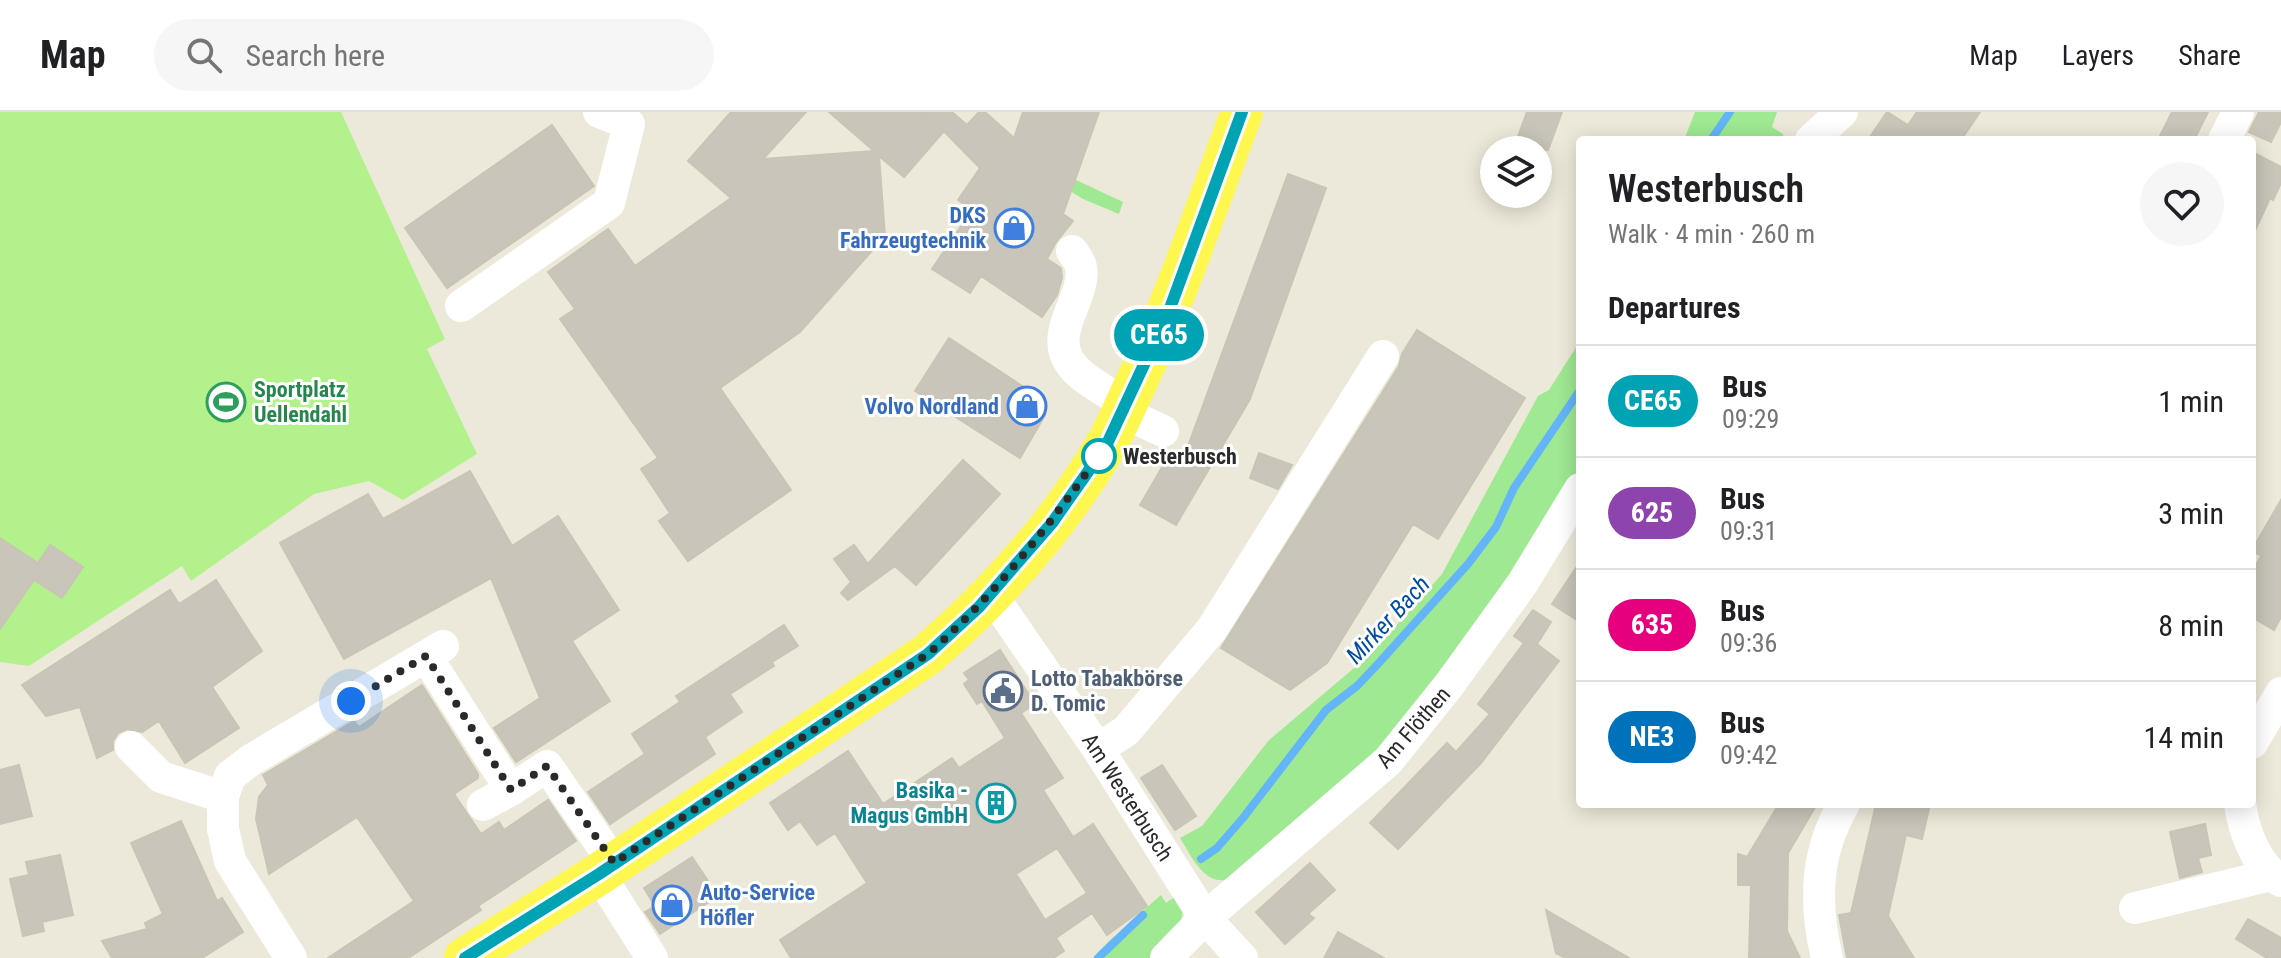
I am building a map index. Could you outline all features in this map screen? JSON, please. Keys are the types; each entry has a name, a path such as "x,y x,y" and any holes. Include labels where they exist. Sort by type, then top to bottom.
{"main road":[{"path":"465,958 928,654 991,594 1052,523 1106,446 1169,311 1242,112"}],"street":[{"path":"461,306 609,203 640,118 599,112"},
{"path":"1815,136 1842,112"},
{"path":"2226,136 2238,112"},
{"path":"1072,251 1081,265 1081,273 1065,323 1067,354 1077,371 1124,408 1163,431"},
{"path":"1098,749 1126,731 1212,629 1383,356"},
{"name":"Am Flöthen","path":"1166,958 1205,918 1388,761 1449,685 1522,584 1576,496"},
{"name":"Am Westerbusch","path":"991,594 1098,749 1205,918 1242,958"},
{"path":"291,958 230,861 223,829 223,797 230,776 251,760 435,651 511,790"},
{"path":"2256,736 2281,693"},
{"path":"131,747 161,777 223,797"},
{"path":"483,805 547,766 606,868 652,958"},
{"path":"1827,958 1817,897 1823,849 1842,808"},
{"path":"2135,908 2276,878 2253,849 2241,808"}],"green space":[{"name":"Sportplatz Uellendahl","path":"0,112 341,112 445,339 427,349 477,454 403,500 369,481 314,494 191,581 182,566 29,666 0,662"},
{"path":"1695,112 1777,112 1772,127 1783,136 1686,136"},
{"path":"980,135 1123,202 1119,214 1083,199"},
{"path":"1576,347 1576,478 1488,612 1378,756 1231,879 1213,879 1206,875 1180,838 1202,826 1269,740 1373,652 1442,574 1538,396 1549,390"},
{"path":"1179,894 1183,913 1180,921 1171,937 1152,958 1093,958 1161,895 1166,903"}],"building":[{"path":"731,112 806,112 763,159 874,151 829,112 922,112 944,131 904,177 879,156 885,236 800,332 720,388 791,490 688,561 659,521 670,513 641,469 658,458 560,319 575,309 548,272 608,229 635,266 731,198 688,161"},
{"path":"925,112 952,112 967,125 979,112 985,112 1014,138 1023,112 1099,112 1063,214 1073,221 1047,259 1061,268 1062,278 1057,295 1042,317 981,276 970,293 932,269 972,210 958,200 980,168"},
{"path":"1527,112 1562,112 1552,139 1552,136 1518,136"},
{"path":"1887,112 1908,125 1917,112 1980,112 1964,136 1871,136"},
{"path":"2172,112 2208,112 2196,136 2160,136"},
{"path":"2259,112 2281,112 2281,122 2271,142 2249,132"},
{"path":"552,125 594,186 447,288 405,228"},
{"path":"2256,154 2281,167 2281,183 2273,200 2270,198 2256,228"},
{"path":"1288,174 1326,188 1250,399 1176,525 1140,505 1172,450 1184,457"},
{"path":"1417,330 1525,398 1438,539 1413,524 1327,663 1290,690 1221,648 1399,366 1402,354"},
{"path":"949,338 1042,399 1045,415 1020,458 915,391"},
{"path":"1259,453 1292,465 1278,489 1250,478"},
{"path":"963,460 1000,494 916,585 895,566 848,600 841,593 851,582 834,559 854,545 868,564"},
{"path":"470,471 512,546 558,516 619,610 572,641 610,701 516,762 494,728 540,698 491,578 344,659 280,543 368,494 383,519"},
{"path":"2281,500 2281,617 2274,630 2256,619 2256,565 2261,556 2256,553 2256,543"},
{"path":"0,538 38,563 50,545 83,567 62,598 34,580 0,629"},
{"path":"1576,568 1576,619 1552,604"},
{"path":"216,580 262,651 212,687 239,728 185,763 159,721 142,732 127,729 118,733 113,741 113,750 97,758 80,707 46,716 22,685 170,590 179,604"},
{"path":"1533,610 1551,622 1537,644 1559,661 1481,763 1398,849 1370,823 1447,743 1456,752 1490,714 1478,704 1524,643 1514,636"},
{"path":"784,625 798,646 772,662 774,666 730,694 742,712 705,737 715,754 610,824 588,792 645,754 632,734 680,702 676,696"},
{"path":"1000,650 1035,704 1021,713 1063,778 1043,790 1073,837 1093,824 1147,906 1107,935 1092,913 1056,938 1064,951 1053,958 791,958 780,940 867,883 835,833 817,845 800,821 788,830 770,803 848,751 883,804 952,758 959,768 1005,738 982,701 977,704 964,684 969,680 964,673","holes":["1057,848 1087,893 1045,920 1016,874"]},
{"path":"422,685 478,774 478,778 454,794 481,834 499,822 504,830 548,800 576,841 478,906 481,910 408,958 328,958 414,901 357,817 269,874 256,819 259,797 268,785 263,775 354,721 359,727"},
{"path":"19,765 32,816 0,824 0,770"},
{"path":"1162,765 1196,816 1175,830 1141,778"},
{"path":"1777,808 1815,808 1788,853 1787,931 1800,958 1749,958 1751,885 1738,885 1738,854 1747,857"},
{"path":"1875,808 1929,808 1922,839 1906,835 1888,916 1914,958 1847,958 1839,915 1851,913"},
{"path":"181,821 217,901 222,898 243,932 202,958 112,958 102,941 147,929 145,923 163,914 131,843"},
{"path":"2205,824 2211,855 2198,858 2202,872 2180,878 2170,832"},
{"path":"60,855 73,915 42,922 44,931 23,936 10,879 29,875 26,862"},
{"path":"692,857 718,896 660,934 645,912 655,906 644,888"},
{"path":"1310,863 1335,890 1308,914 1314,918 1285,944 1256,912"},
{"path":"1546,910 1629,958 1565,958 1556,953"},
{"path":"2248,919 2281,938 2281,958 2267,958 2236,939"},
{"path":"1338,932 1384,958 1324,958"}],"waterway":[{"name":"Mirker Bach","path":"1714,136 1730,112"},
{"name":"Mirker Bach","path":"1201,859 1217,848 1243,818 1326,710 1357,686 1468,564 1496,527 1514,488 1576,396"},
{"name":"Mirker Bach","path":"1098,958 1143,915"}],"bus line":[{"name":"CE65","path":"465,958 599,874 928,654 979,607 1052,523 1106,446 1169,311 1242,112"}],"place":[{"name":"DKS Fahrzeugtechnik","path":"1014,228"},
{"name":"Sportplatz Uellendahl","path":"226,402"},
{"name":"Volvo Nordland","path":"1027,406"},
{"name":"Westerbusch","path":"1099,456"},
{"name":"Lotto Tabakbörse D. Tomic","path":"1003,691"},
{"name":"Basika - Magus GmbH","path":"996,803"},
{"name":"Auto-Service Höfler","path":"672,905"}],"route":[{"path":"351,701 426,656 511,790 547,766 614,863 928,654 967,620 1052,523 1106,446 1099,456"}]}
